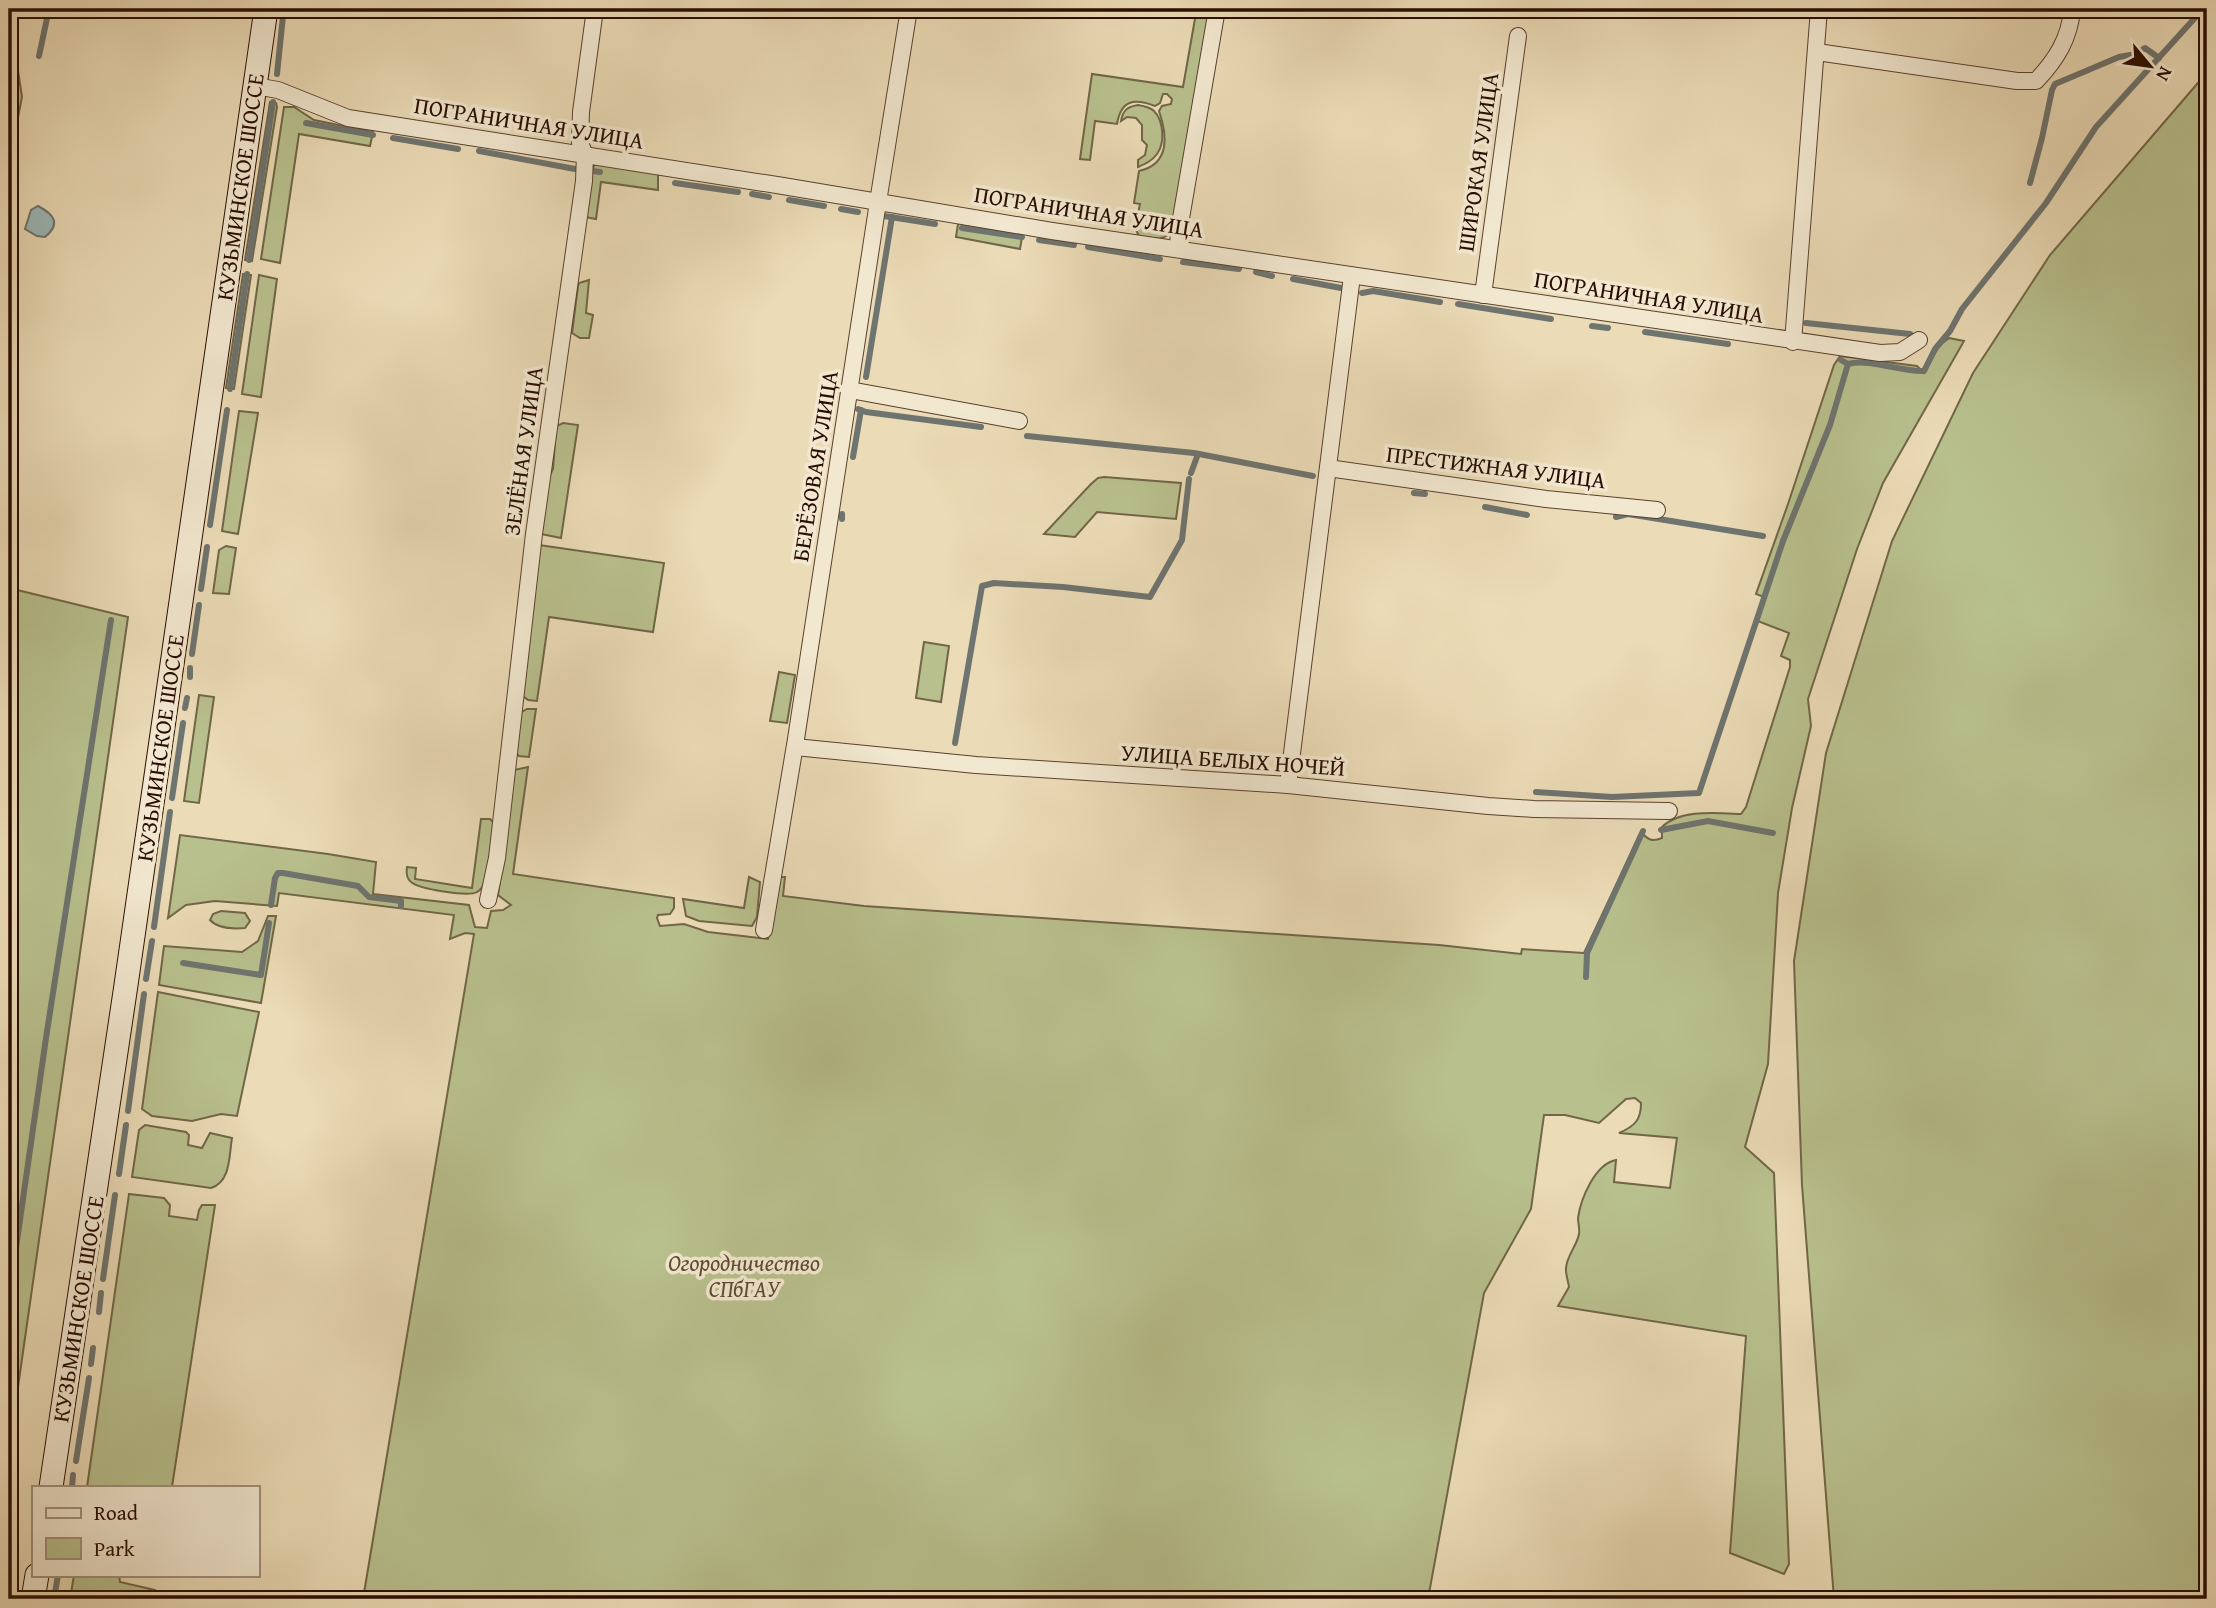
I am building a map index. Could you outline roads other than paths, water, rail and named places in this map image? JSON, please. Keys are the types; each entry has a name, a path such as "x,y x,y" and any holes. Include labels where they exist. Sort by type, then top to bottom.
{"main road":[{"name":"КУЗЬМИНСКОЕ ШОССЕ","path":"51,1486 127,985 266,9"},
{"path":"33,1599 37,1576"}],"street":[{"name":"ЗЕЛЁНАЯ УЛИЦА","path":"488,900 497,858 534,534 584,181 585,155 580,143 581,112 595,9"},
{"name":"БЕРЁЗОВАЯ УЛИЦА","path":"764,930 795,747 909,9"},
{"path":"1178,249 1217,9"},
{"path":"1793,342 1819,9"},
{"path":"1816,52 2036,82 2060,51 2071,24 2072,9"},
{"name":"ШИРОКАЯ УЛИЦА","path":"1483,295 1518,36"},
{"name":"ПОГРАНИЧНАЯ УЛИЦА","path":"254,86 278,90 348,118 1062,232 1880,353 1900,352 1919,340"},
{"path":"1288,785 1352,276"},
{"path":"850,390 1019,421"},
{"name":"ПРЕСТИЖНАЯ УЛИЦА","path":"1328,468 1546,499 1657,510"},
{"name":"УЛИЦА БЕЛЫХ НОЧЕЙ","path":"795,747 976,765 1288,785 1534,810 1669,811"}],"water":[{"path":"38,206 54,219 53,227 45,237 25,229 31,210"}],"waterway":[{"path":"39,56 49,9"},
{"path":"2087,13 2104,9"},
{"path":"1841,360 1848,364 1865,363 1924,371 1935,349 1950,331 1962,309 2046,203 2096,127 2203,9"},
{"path":"277,74 283,16"},
{"path":"2030,183 2055,84 2119,57 2136,54 2145,48 2159,58"},
{"path":"249,260 273,102"},
{"path":"306,123 373,135"},
{"path":"393,138 458,149"},
{"path":"479,151 575,169"},
{"path":"593,171 600,172"},
{"path":"675,183 738,192"},
{"path":"752,194 769,197"},
{"path":"789,200 824,206"},
{"path":"841,209 858,212"},
{"path":"884,216 935,224"},
{"path":"866,377 892,217"},
{"path":"962,228 1022,237"},
{"path":"1039,240 1074,245"},
{"path":"1088,247 1160,259"},
{"path":"1183,262 1239,269"},
{"path":"1256,272 1272,276"},
{"path":"230,389 247,274"},
{"path":"1293,279 1341,288"},
{"path":"1362,293 1373,291 1440,302"},
{"path":"1458,304 1551,319"},
{"path":"1806,323 1910,334 1914,337"},
{"path":"1592,326 1608,328"},
{"path":"1645,332 1728,344"},
{"path":"1536,792 1612,797 1699,793 1783,541 1830,425 1848,364"},
{"path":"858,409 981,427"},
{"path":"210,525 227,410"},
{"path":"853,457 861,410"},
{"path":"1027,436 1194,453 1313,476"},
{"path":"1191,473 1198,454"},
{"path":"955,743 982,586 994,583 1063,587 1150,597 1182,540 1189,479"},
{"path":"1414,493 1425,494"},
{"path":"1485,507 1527,515"},
{"path":"842,514 842,519"},
{"path":"1616,517 1628,514 1763,536"},
{"path":"201,589 207,547"},
{"path":"192,654 199,605"},
{"path":"9,1297 111,620"},
{"path":"190,668 190,677"},
{"path":"185,708 187,698"},
{"path":"172,798 183,723"},
{"path":"154,927 170,812"},
{"path":"1661,830 1708,821 1773,833"},
{"path":"1586,977 1587,953 1643,831"},
{"path":"271,905 275,878 278,873 283,873 358,886 369,897 401,901 401,906"},
{"path":"183,963 261,975 269,923"},
{"path":"146,979 152,941"},
{"path":"128,1111 144,994"},
{"path":"119,1174 126,1125"},
{"path":"103,1279 115,1195"},
{"path":"99,1312 101,1293"},
{"path":"91,1364 93,1348"},
{"path":"76,1461 89,1378"},
{"path":"72,1486 73,1475"},
{"path":"54,1599 58,1576"}],"park label":[{"name":"Огородничество СПбГАУ","path":"744,1276"}]}
